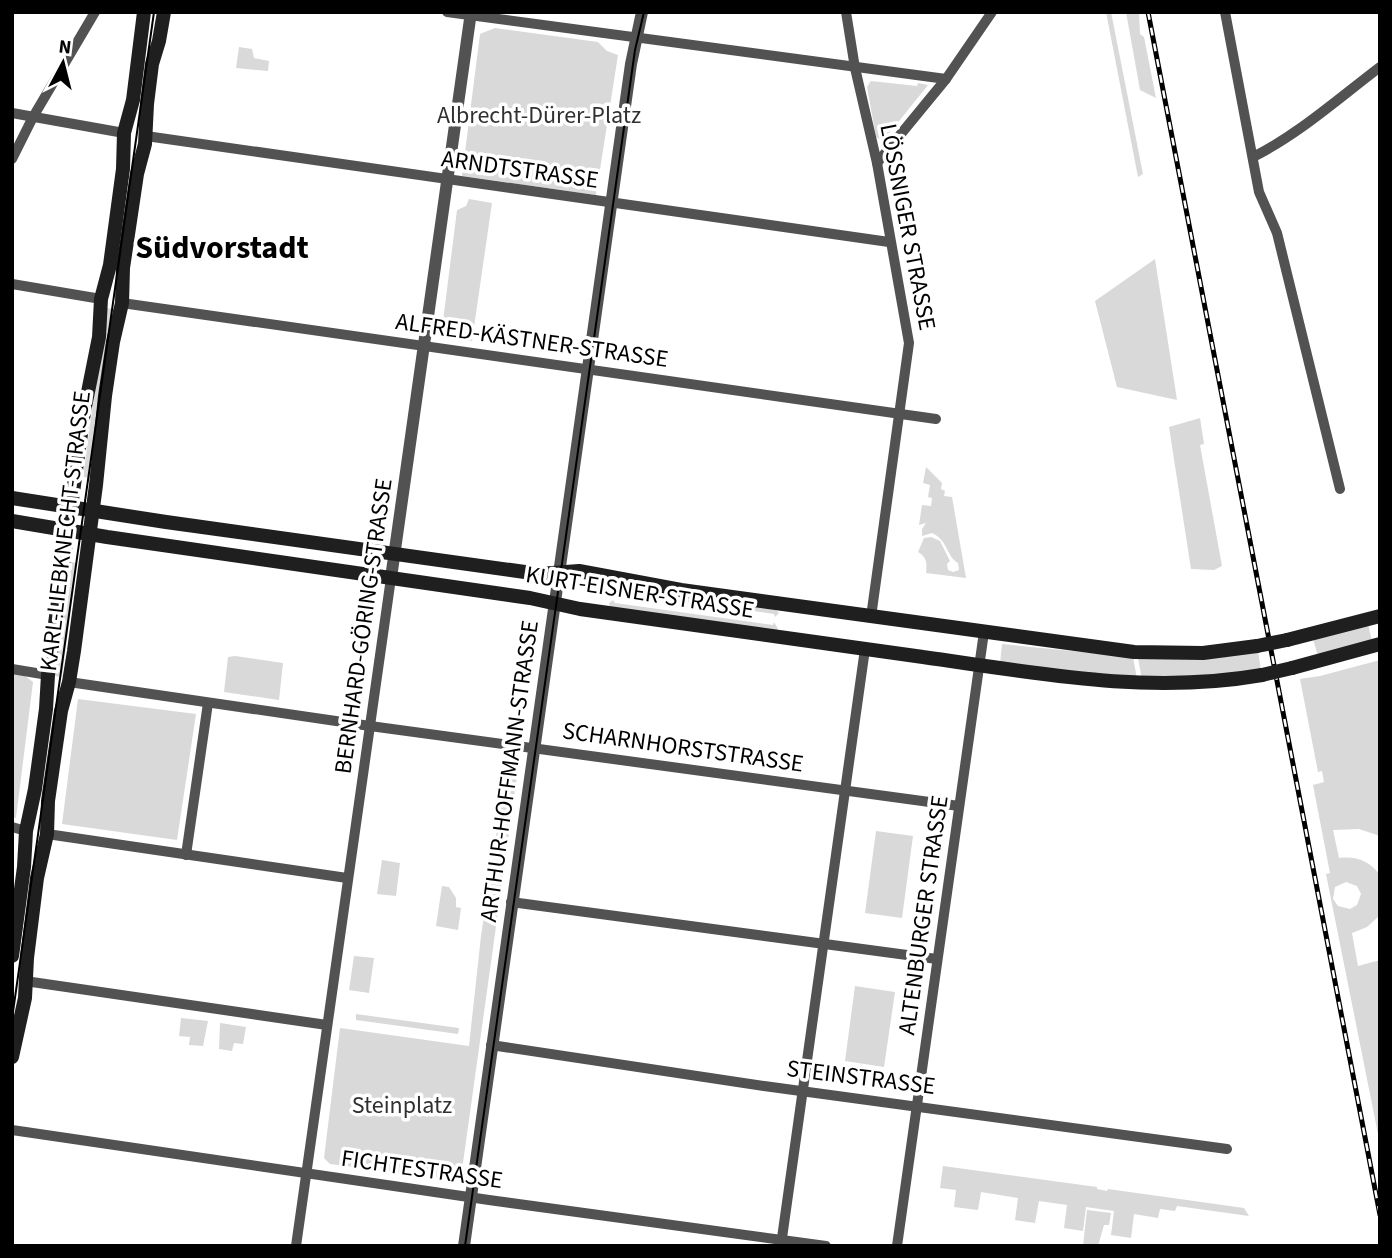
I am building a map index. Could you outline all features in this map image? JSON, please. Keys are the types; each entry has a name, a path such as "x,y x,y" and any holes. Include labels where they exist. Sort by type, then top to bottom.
{"main road":[{"name":"KARL-LIEBKNECHT-STRASSE","path":"12,956 24,867 19,829 36,789 48,675 84,412 99,337 101,299 110,265 123,169 124,133 134,100 144,12"},
{"name":"KARL-LIEBKNECHT-STRASSE","path":"12,1057 24,998 37,878 47,834 52,767 61,711 69,682 90,535 105,396 122,303 123,268 136,174 146,136 146,104 164,12"},
{"name":"KURT-EISNER-STRASSE","path":"12,498 539,574 579,571 681,590 1152,653 1203,653 1257,646 1380,616"},
{"name":"KURT-EISNER-STRASSE","path":"12,521 90,535 555,603 580,609 979,666 1141,684 1204,682 1262,675 1380,644"}],"street":[{"path":"12,159 33,117 95,12"},
{"path":"447,12 946,79"},
{"name":"ARTHUR-HOFFMANN-STRASSE","path":"464,1246 611,203 635,37 642,12"},
{"name":"LÖSSNIGER STRASSE","path":"846,12 855,68 877,163 909,342 871,617"},
{"path":"877,163 946,79 992,12"},
{"path":"1225,12 1259,192 1278,233 1340,489"},
{"name":"BERNHARD-GÖRING-STRASSE","path":"296,1246 471,14"},
{"path":"1253,157 1378,71"},
{"path":"12,113 124,133"},
{"name":"ARNDTSTRASSE","path":"146,136 889,242"},
{"path":"12,284 101,299"},
{"name":"ALFRED-KÄSTNER-STRASSE","path":"122,303 936,419"},
{"name":"ALTENBURGER STRASSE","path":"897,1246 984,632"},
{"path":"781,1243 864,649"},
{"path":"12,669 48,675"},
{"name":"SCHARNHORSTSTRASSE","path":"69,682 208,704 959,806"},
{"path":"186,855 208,704"},
{"path":"47,834 347,877"},
{"path":"511,902 937,959"},
{"path":"25,981 327,1025"},
{"name":"STEINSTRASSE","path":"491,1045 1227,1149"},
{"name":"FICHTESTRASSE","path":"12,1130 781,1243 826,1246"}],"green space":[{"path":"1106,12 1111,12 1143,174 1138,177"},
{"path":"1126,12 1139,12 1140,34 1144,37 1156,98 1140,90"},
{"name":"Albrecht-Dürer-Platz","path":"495,28 598,42 607,51 618,55 596,195 462,176 480,34"},
{"path":"239,47 252,49 254,58 269,61 268,71 236,68"},
{"path":"871,81 928,85 883,141 876,137 867,87"},
{"path":"469,199 492,203 472,341 441,337 457,210 466,206"},
{"path":"1155,259 1177,400 1117,387 1095,301"},
{"path":"106,308 114,309 91,478 83,477"},
{"path":"1200,418 1204,444 1200,445 1222,566 1214,570 1191,569 1169,427"},
{"path":"926,467 942,483 944,496 952,497 966,578 926,573 926,561 918,552 924,538 931,537 940,541 950,561 947,564 948,570 959,570 958,563 937,536 932,533 922,536 926,523 919,525 922,505 931,506 932,498 928,497 930,485 923,483"},
{"path":"70,562 77,563 62,677 54,676"},
{"path":"617,586 774,608 779,613 775,617 774,614 617,592 614,594 611,590"},
{"path":"613,600 615,603 773,625 774,622 778,629 776,632 610,609 609,603"},
{"path":"1368,624 1372,641 1318,656 1313,639"},
{"path":"1002,644 1133,657 1137,679 1000,664"},
{"path":"1258,651 1261,670 1142,680 1138,658"},
{"path":"228,657 283,663 279,700 224,692"},
{"path":"1380,660 1380,836 1359,829 1333,830 1339,858 1362,860 1380,875 1380,915 1367,927 1352,933 1358,966 1380,960 1380,1144 1326,874 1330,873 1313,785 1324,782 1322,771 1318,772 1300,679","holes":["1346,882 1357,886 1361,894 1357,905 1350,909 1338,906 1333,899 1335,887"]},
{"path":"12,673 24,675 33,682 16,818 12,817"},
{"path":"78,699 196,714 177,840 62,824"},
{"name":"Steinplatz","path":"508,756 519,762 461,1177 456,1180 330,1164 324,1158 340,1028 469,1046 481,936"},
{"path":"876,831 913,836 902,918 865,913"},
{"path":"382,860 400,863 396,896 377,894"},
{"path":"442,886 449,887 456,898 456,907 461,908 458,930 436,926"},
{"path":"354,956 374,958 369,993 349,990"},
{"path":"855,986 895,992 884,1067 845,1061"},
{"path":"356,1014 459,1028 458,1034 356,1020"},
{"path":"181,1018 208,1021 203,1046 189,1045 190,1037 179,1036"},
{"path":"220,1023 246,1027 243,1044 234,1043 232,1051 219,1049"},
{"path":"943,1166 1244,1208 1249,1216 1177,1206 1175,1211 1160,1209 1158,1218 1134,1214 1131,1238 1111,1235 1114,1211 1086,1207 1083,1231 1064,1228 1067,1205 1039,1201 1035,1223 1015,1220 1018,1198 981,1192 978,1210 954,1207 956,1190 940,1188"},
{"path":"1087,1210 1111,1213 1109,1225 1104,1225 1098,1246 1083,1246"}],"tram line":[{"path":"12,1019 154,12"},
{"path":"465,1246 635,50 644,12"}],"railway":[{"path":"1148,12 1380,1215"}],"district":[{"name":"Südvorstadt","path":"222,247"}]}
